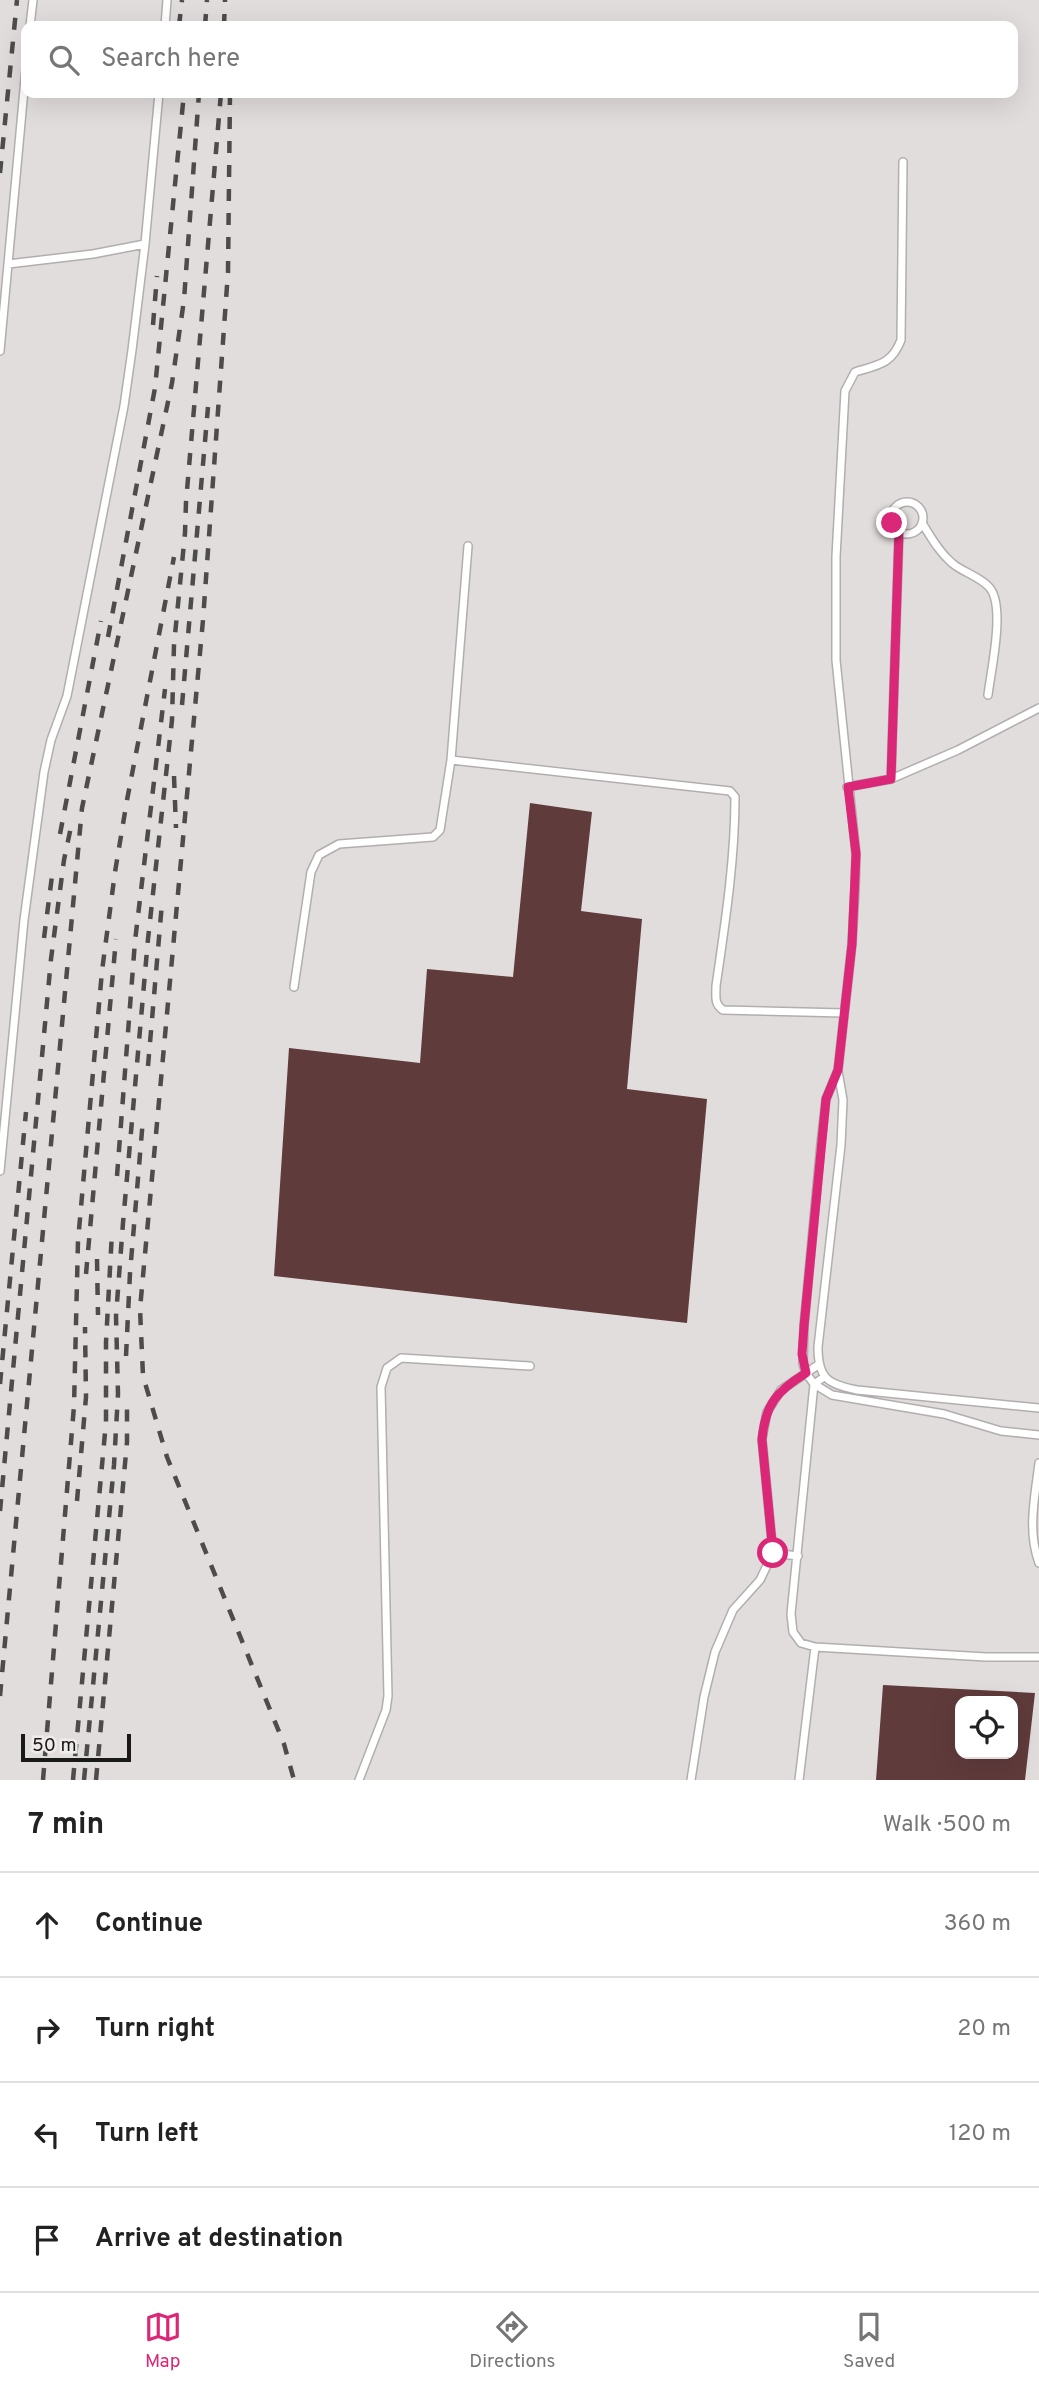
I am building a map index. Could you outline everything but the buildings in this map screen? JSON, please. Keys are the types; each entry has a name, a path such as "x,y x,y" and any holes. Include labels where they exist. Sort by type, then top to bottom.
{"lane":[{"path":"31,21 33,0"},
{"path":"165,21 167,0"},
{"path":"0,351 23,98"},
{"path":"0,1171 24,920 44,772 51,740 67,696 124,406 145,244 159,98"},
{"path":"903,162 901,340 896,353 886,362 856,372 845,391 835,556 836,647 856,854 852,944 838,1070 843,1100 841,1144 818,1365 824,1377 834,1385 857,1390 1039,1408"},
{"path":"8,264 93,254 145,244"},
{"path":"922,523 910,533 899,531 891,518 899,504 915,504 922,512 922,523 939,549 952,564 989,587 996,601 997,615 988,695"},
{"path":"891,779 899,531"},
{"path":"294,987 311,872 319,855 339,844 433,837 440,830 451,760 468,546"},
{"path":"848,787 891,779 958,750 1039,708"},
{"path":"451,760 730,791 736,797 730,884 716,986 715,1001 718,1007 730,1011 844,1013"},
{"path":"838,1070 826,1099 821,1143 802,1354 806,1373 823,1391 842,1397 944,1414 1001,1431 1039,1435"},
{"path":"359,1780 386,1710 388,1696 382,1387 387,1368 401,1358 530,1366"},
{"path":"691,1780 704,1696 715,1652 733,1610 760,1580 773,1553 763,1427 772,1401 781,1390 818,1365"},
{"path":"814,1384 824,1377"},
{"path":"814,1384 799,1556 791,1614 793,1632 801,1643 815,1647 986,1657 1039,1657"},
{"path":"1039,1463 1032,1528 1033,1547 1039,1563"},
{"path":"773,1553 799,1556"},
{"path":"799,1780 815,1647"}],"railway":[{"path":"0,173 17,0"},
{"path":"180,21 182,0"},
{"path":"205,21 207,0"},
{"path":"224,21 225,0"},
{"path":"108,637 155,388 184,98"},
{"path":"0,1696 82,808 172,383 184,300 199,98"},
{"path":"84,1780 114,1465 118,1394 116,1316 123,1223 148,939 172,720 174,645 221,98"},
{"path":"230,98 228,272 203,620 140,1309 143,1376 167,1457 284,1744 294,1780"},
{"path":"153,325 157,276"},
{"path":"182,705 208,407"},
{"path":"43,1780 74,1406 78,1241 102,971 127,800 174,557"},
{"path":"60,834 101,621"},
{"path":"117,1176 135,941 165,689"},
{"path":"174,776 176,828"},
{"path":"0,1511 51,959 64,860 72,822"},
{"path":"44,938 52,876"},
{"path":"148,1066 162,903"},
{"path":"86,1274 116,939"},
{"path":"0,1384 26,1112"},
{"path":"126,1356 143,1119"},
{"path":"73,1780 106,1422 106,1342 112,1232"},
{"path":"97,1259 98,1315"},
{"path":"77,1501 86,1397 85,1327"},
{"path":"96,1780 127,1442 127,1405"}],"route":[{"path":"773,1553 763,1427 772,1401 781,1390 806,1373 802,1354 821,1143 826,1099 838,1070 852,944 856,854 848,787 891,779 899,531 892,523"}]}
